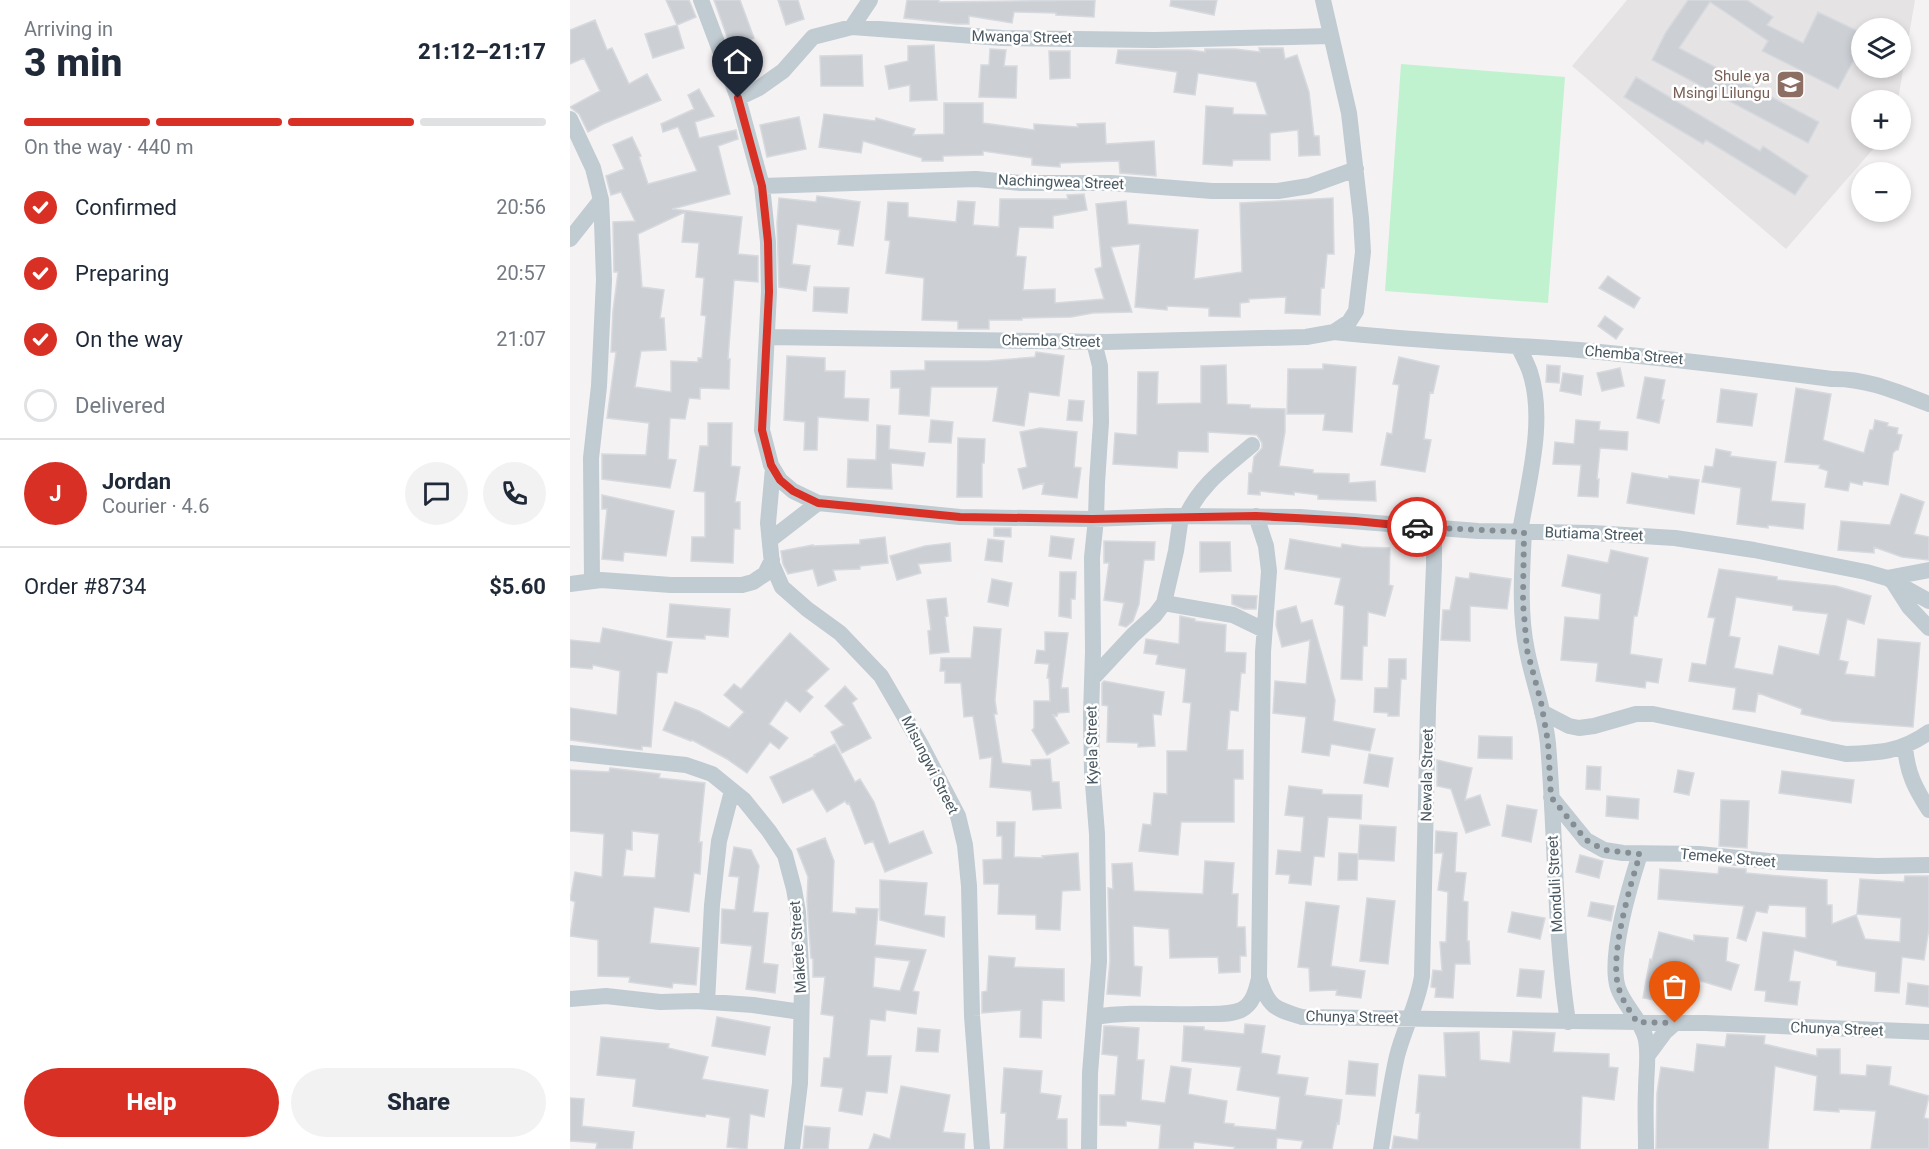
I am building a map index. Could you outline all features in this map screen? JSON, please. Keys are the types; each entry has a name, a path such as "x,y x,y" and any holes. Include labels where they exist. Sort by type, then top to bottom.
{"street":[{"name":"Butiama Street","path":"701,0 738,98 762,186 768,242 769,292 762,430 772,468 780,480 793,491 818,503 960,517 1096,519 1256,516 1344,520 1434,528 1592,532 1704,541 1833,565 1890,580 1929,601"},
{"path":"852,27 870,0"},
{"path":"1323,0 1349,113 1363,252 1356,311 1349,322 1334,332"},
{"name":"Mwanga Street","path":"738,98 759,88 783,71 813,37 852,27 1002,38 1155,40 1331,36"},
{"path":"570,119 593,168 601,200 604,280 599,386 591,458 592,581"},
{"name":"Nachingwea Street","path":"762,186 967,179 1021,183 1111,183 1212,191 1278,191 1309,186 1356,169"},
{"path":"570,239 601,200"},
{"name":"Chemba Street","path":"768,337 1094,342 1306,337 1334,332 1692,361 1832,379 1849,378 1876,384 1929,404"},
{"name":"Kyela Street","path":"1089,1149 1090,1073 1098,996 1100,920 1090,714 1092,557 1101,422 1100,366 1094,342"},
{"name":"Monduli Street","path":"1518,346 1530,372 1537,427 1522,532 1523,603 1527,650 1548,742 1557,924 1568,1022"},
{"path":"1092,679 1164,603 1184,516 1220,470 1252,445"},
{"name":"Misungwi Street","path":"772,468 768,523 771,560 782,587 840,633 881,676 958,816 965,845 969,886 972,1016 982,1149"},
{"path":"770,540 818,503"},
{"name":"Chunya Street","path":"1256,516 1266,546 1269,571 1264,630 1258,978 1264,996 1276,1009 1302,1017 1637,1022 1929,1032"},
{"name":"Newala Street","path":"1381,1149 1397,1056 1409,1018 1415,1009 1422,976 1434,528"},
{"path":"570,584 601,580 671,585 742,585 753,582 765,574 771,560"},
{"path":"1929,570 1917,571 1890,580 1909,607 1929,628"},
{"path":"1164,603 1233,615 1264,630"},
{"path":"1542,712 1562,723 1579,728 1636,714 1653,714 1846,754 1877,753 1911,745 1929,732"},
{"path":"1905,746 1907,766 1912,782 1929,810"},
{"name":"Makete Street","path":"570,753 686,765 712,774 744,800 785,855 798,912 801,1012 800,1083 792,1149"},
{"path":"707,1002 712,905 719,841 732,791"},
{"name":"Temeke Street","path":"1551,797 1586,840 1604,850 1640,854 1676,853 1757,861 1877,866 1929,865"},
{"path":"1640,854 1617,948 1616,973 1618,987 1645,1034 1648,1055 1646,1149"},
{"path":"1095,1017 1123,1013 1225,1014 1242,1010 1256,992 1258,978"},
{"path":"570,999 606,996 660,1002 707,1002 781,1008 801,1012"},
{"path":"1098,996 1123,1013"},
{"path":"1648,1055 1665,1032 1675,1023"}],"shaded area":[{"path":"1627,0 1915,0 1911,24 1911,18 1851,18 1851,78 1902,78 1900,90 1851,90 1851,150 1872,150 1862,162 1851,162 1851,174 1786,249 1572,66"}],"green space":[{"path":"1401,64 1565,77 1548,303 1385,291"}],"building":[{"path":"666,0 689,0 696,17 677,25"},
{"path":"714,0 740,0 754,38 740,43 756,77 744,84"},
{"path":"778,0 798,0 804,19 786,25"},
{"path":"907,0 939,0 939,2 1095,0 1094,17 1014,12 1012,23 969,16 969,24 956,24 904,18"},
{"path":"1171,0 1217,0 1214,15 1170,6"},
{"path":"1688,0 1747,0 1773,17 1767,25 1803,43 1818,12 1851,28 1851,65 1838,89 1762,51 1768,41 1710,2 1679,48 1819,122 1808,143 1652,60 1666,32"},
{"path":"595,20 607,50 612,48 629,84 647,74 661,100 588,132 579,114 570,107 600,91 584,58 570,64 570,30"},
{"path":"677,25 684,48 653,58 645,34"},
{"path":"934,45 937,100 910,101 910,85 889,89 885,66 908,61 908,46"},
{"path":"1259,48 1283,48 1285,59 1297,55 1309,92 1314,136 1319,136 1320,155 1299,156 1298,130 1270,133 1270,160 1233,160 1232,166 1203,164 1206,106 1233,108 1233,114 1267,115 1256,82 1198,73 1195,95 1174,92 1177,72 1116,63 1118,50 1205,52 1205,49 1235,49 1260,52"},
{"path":"990,49 1006,50 1004,66 1017,66 1016,98 979,97 981,65 989,65"},
{"path":"1049,51 1070,51 1070,78 1050,79"},
{"path":"862,55 863,86 821,86 820,56"},
{"path":"1636,77 1760,151 1763,146 1808,176 1795,195 1706,140 1703,144 1624,97"},
{"path":"699,89 714,116 695,122 699,138 736,130 738,139 718,146 730,194 672,209 742,217 738,254 758,256 758,282 734,280 728,359 730,359 729,389 700,388 700,399 689,398 685,419 670,418 668,459 676,460 670,488 602,479 602,454 646,455 649,423 607,418 616,352 611,352 618,272 614,272 613,222 635,221 621,192 611,195 606,176 624,169 613,145 632,137 641,156 639,157 648,184 697,171 678,127 663,132 661,124 694,109 688,95","holes":["685,212 682,242 699,243 696,277 704,278 701,315 706,316 702,358 698,358 698,362 671,361 671,392 635,387 641,351 666,350 664,318 660,318 664,290 642,287 638,234"]},
{"path":"944,103 983,103 983,123 1034,130 1034,124 1078,127 1077,124 1105,123 1106,144 1154,141 1156,176 1120,173 1119,161 1060,163 1060,167 1032,165 1032,158 983,151 983,155 943,156 943,161 922,161 922,158 863,141 861,153 819,147 824,114 875,121 876,118 915,129 913,135 944,134"},
{"path":"799,117 806,149 767,157 760,125"},
{"path":"1084,194 1087,210 1053,216 1053,228 1019,227 1016,256 1026,257 1023,290 1055,289 1055,303 1104,299 1095,269 1102,267 1096,204 1126,201 1128,224 1198,230 1194,279 1242,272 1240,203 1333,198 1334,254 1327,254 1324,288 1321,288 1320,315 1285,313 1286,297 1249,299 1249,302 1240,303 1240,317 1209,316 1209,308 1167,306 1167,310 1135,307 1140,244 1111,247 1132,312 1022,318 1022,320 989,320 989,329 958,329 958,321 922,320 924,278 886,273 890,241 885,240 888,202 908,203 908,217 956,222 958,201 975,202 973,225 999,227 1000,199 1068,199 1067,195"},
{"path":"817,196 860,202 853,246 838,244 840,230 797,224 792,264 810,266 806,291 779,287 777,223 779,198 816,202"},
{"path":"1608,276 1640,298 1634,308 1599,288"},
{"path":"814,287 849,288 847,313 813,311"},
{"path":"1605,316 1623,329 1616,339 1598,326"},
{"path":"1036,352 1064,356 1059,396 1029,392 1024,426 993,421 998,387 931,387 929,416 899,414 900,388 891,388 891,371 925,370 925,361 988,361 1035,357"},
{"path":"787,356 825,358 825,371 845,371 844,398 869,399 868,421 818,417 817,450 804,450 805,422 784,420"},
{"path":"1399,357 1439,366 1433,393 1430,392 1424,439 1431,440 1425,472 1381,465 1387,433 1392,434 1399,385 1393,384"},
{"path":"1323,364 1356,367 1352,432 1323,430 1325,414 1287,414 1288,369 1323,369"},
{"path":"1226,365 1227,404 1250,405 1250,408 1285,409 1285,432 1279,466 1313,470 1313,473 1349,474 1349,483 1375,481 1376,501 1318,499 1318,495 1294,492 1294,495 1260,491 1260,495 1248,494 1249,473 1252,473 1254,457 1262,448 1257,435 1208,432 1208,452 1178,451 1177,468 1113,464 1115,433 1137,435 1138,372 1158,372 1157,404 1201,403 1201,366"},
{"path":"1547,365 1560,366 1559,383 1546,382"},
{"path":"1620,368 1624,386 1602,391 1597,373"},
{"path":"1563,373 1583,376 1581,395 1560,391"},
{"path":"1645,377 1665,380 1659,423 1637,418"},
{"path":"1796,388 1831,394 1823,440 1864,453 1875,420 1898,428 1897,434 1902,435 1898,450 1893,453 1888,485 1863,481 1862,485 1850,482 1848,491 1825,487 1828,471 1819,468 1820,465 1785,462"},
{"path":"1721,389 1757,394 1752,426 1717,422"},
{"path":"1069,400 1084,401 1082,421 1067,420"},
{"path":"931,420 953,422 951,443 929,442"},
{"path":"1576,420 1600,422 1599,430 1628,432 1627,450 1600,448 1598,497 1578,496 1581,465 1553,464 1555,442 1574,444"},
{"path":"708,423 732,423 731,466 740,467 735,502 740,502 740,529 734,529 733,563 691,561 692,537 705,537 705,492 694,491 700,446 708,446"},
{"path":"877,425 890,426 889,449 925,453 923,466 891,463 892,489 847,487 848,459 876,460"},
{"path":"1040,428 1077,432 1074,467 1081,468 1077,498 1042,494 1044,483 1023,489 1018,469 1027,467 1020,432"},
{"path":"958,438 985,439 982,497 957,497"},
{"path":"1716,449 1731,452 1730,456 1776,462 1771,501 1805,504 1803,529 1737,524 1741,488 1702,482 1705,466 1713,467"},
{"path":"1632,473 1669,479 1669,476 1699,480 1694,514 1627,503"},
{"path":"1901,494 1924,502 1914,534 1929,537 1929,560 1902,557 1874,547 1874,553 1838,550 1841,521 1890,525"},
{"path":"602,495 674,511 666,556 624,552 623,561 602,559 607,509 602,509"},
{"path":"994,528 1011,528 1011,537 994,536"},
{"path":"1051,536 1074,539 1071,559 1049,556"},
{"path":"885,537 888,563 860,566 860,569 833,570 836,580 818,586 813,569 788,574 783,564 781,551 813,545 860,544 860,540"},
{"path":"988,539 1004,541 1002,562 985,560"},
{"path":"1290,539 1341,548 1342,544 1390,548 1389,585 1393,586 1385,616 1368,612 1367,646 1363,646 1362,680 1341,679 1344,606 1335,604 1341,578 1285,569"},
{"path":"1104,541 1155,542 1154,560 1144,560 1139,604 1133,621 1126,627 1119,625 1124,603 1104,600 1109,563 1104,563"},
{"path":"1200,542 1230,542 1231,571 1200,572"},
{"path":"950,543 951,561 918,564 921,573 897,580 890,556 925,546"},
{"path":"1611,550 1648,558 1637,616 1634,616 1630,654 1662,659 1658,683 1646,681 1645,688 1596,681 1598,663 1561,660 1565,617 1599,620 1601,594 1562,586 1568,555 1608,563"},
{"path":"1719,569 1777,577 1777,580 1836,586 1871,596 1864,624 1847,619 1839,660 1848,662 1845,674 1875,677 1878,639 1920,643 1913,727 1832,721 1801,714 1802,709 1758,693 1755,712 1733,709 1736,688 1689,681 1692,663 1706,665 1715,618 1708,617","holes":["1736,597 1793,606 1793,610 1828,614 1819,655 1779,646 1773,675 1734,668 1740,638 1729,636"]},
{"path":"1060,572 1076,572 1075,599 1071,599 1071,618 1059,616"},
{"path":"1470,573 1511,579 1507,609 1470,606 1470,641 1441,640 1443,610 1450,610 1456,577 1469,579"},
{"path":"992,579 1012,583 1008,606 988,602"},
{"path":"1232,595 1257,596 1256,609 1244,609 1232,604"},
{"path":"946,598 948,616 945,617 949,652 930,654 928,631 931,630 927,600"},
{"path":"670,604 730,609 728,637 705,635 705,639 667,637"},
{"path":"1296,606 1301,623 1312,620 1335,700 1333,721 1375,729 1370,751 1331,744 1329,756 1302,752 1306,717 1273,713 1275,681 1306,684 1310,640 1282,647 1276,625 1277,611"},
{"path":"1180,616 1195,619 1195,621 1226,625 1225,652 1246,653 1245,673 1241,673 1238,711 1230,710 1227,750 1243,750 1243,779 1234,779 1234,822 1181,822 1178,855 1139,851 1143,824 1151,825 1154,793 1167,794 1167,751 1187,751 1191,703 1183,702 1186,669 1156,664 1158,655 1144,653 1146,639 1179,644"},
{"path":"974,627 1001,629 995,700 997,714 994,714 1002,763 1031,766 1031,760 1050,759 1052,782 1059,782 1061,808 1033,810 1031,791 990,787 992,757 980,759 973,716 964,717 961,683 945,683 945,671 940,671 941,658 971,658"},
{"path":"603,628 672,642 667,673 657,672 651,747 642,746 642,750 570,740 570,708 617,715 620,671 593,665 592,669 570,667 570,640 600,643"},
{"path":"1045,632 1068,633 1061,688 1068,688 1069,712 1053,715 1069,743 1047,755 1032,730 1034,728 1034,701 1050,701 1049,678 1047,678 1049,664 1035,663 1037,650 1045,651"},
{"path":"790,633 829,669 806,691 813,697 800,712 786,700 769,724 788,738 779,749 770,742 747,773 692,740 663,730 675,702 699,711 729,728 744,712 724,695 734,684 741,689"},
{"path":"1389,659 1406,659 1406,679 1401,679 1399,716 1374,712 1375,688 1388,688"},
{"path":"1104,681 1164,692 1161,715 1153,714 1155,746 1138,747 1138,743 1107,742 1108,706 1102,705 1102,683"},
{"path":"845,686 857,699 852,703 871,738 842,753 831,732 844,725 825,706"},
{"path":"1479,736 1512,737 1512,759 1478,758"},
{"path":"835,744 855,782 860,779 874,802 889,844 923,831 932,853 885,872 873,841 865,844 849,803 845,801 827,812 813,789 783,803 770,777"},
{"path":"1369,754 1393,758 1388,787 1364,783"},
{"path":"1437,760 1472,768 1465,800 1480,795 1490,825 1466,833 1451,789 1437,786"},
{"path":"1587,766 1601,767 1600,790 1586,789"},
{"path":"610,768 660,774 659,778 705,783 699,842 702,842 700,874 694,873 689,912 654,907 650,943 699,948 696,985 673,983 672,988 629,982 630,977 598,976 598,940 570,936 575,902 570,900 575,872 602,877 604,834 570,831 570,770 609,772","holes":["632,831 659,834 655,878 623,876 626,849 632,850"]},
{"path":"1678,770 1694,773 1689,795 1674,792"},
{"path":"1782,771 1854,780 1851,803 1779,793"},
{"path":"1289,786 1322,790 1322,794 1362,795 1361,819 1328,817 1324,857 1314,856 1311,885 1289,883 1290,875 1276,874 1278,850 1301,852 1304,817 1285,815"},
{"path":"1607,796 1639,799 1638,819 1606,816"},
{"path":"1721,800 1749,801 1747,848 1719,846"},
{"path":"1507,805 1537,810 1531,842 1502,836"},
{"path":"997,822 1015,822 1014,857 1043,858 1042,856 1078,853 1080,890 1062,891 1060,930 1036,929 1036,915 998,914 999,884 984,884 983,860 1002,859 1002,836 997,836"},
{"path":"1360,825 1396,827 1394,861 1358,859"},
{"path":"1436,831 1457,833 1455,872 1466,873 1463,901 1468,902 1467,941 1469,941 1470,964 1455,964 1453,998 1435,997 1436,988 1431,987 1433,970 1442,971 1440,942 1446,942 1448,892 1438,890 1443,853 1435,853"},
{"path":"825,838 834,861 832,912 856,914 856,908 878,909 875,945 926,950 913,991 919,992 916,1014 886,1010 885,1021 870,1019 867,1056 891,1056 887,1093 866,1091 862,1115 839,1111 843,1088 821,1086 824,1058 830,1058 834,1016 821,1014 825,977 813,977 807,901 808,877 797,849","holes":["875,957 910,961 900,991 873,987"]},
{"path":"734,847 751,850 759,866 753,912 768,913 763,963 778,965 775,993 746,989 752,946 721,943 722,909 735,910 739,877 729,876"},
{"path":"1339,853 1358,854 1357,880 1338,880"},
{"path":"1580,855 1603,861 1599,878 1576,872"},
{"path":"1205,861 1234,863 1232,894 1238,894 1237,927 1245,927 1246,956 1240,956 1240,972 1219,973 1218,957 1170,958 1169,929 1133,926 1134,966 1142,967 1140,996 1107,994 1110,961 1108,888 1113,889 1112,864 1132,863 1134,891 1203,894"},
{"path":"1719,867 1746,869 1746,873 1827,880 1827,905 1832,905 1832,924 1856,915 1865,939 1900,942 1901,918 1857,914 1860,879 1904,882 1905,876 1929,876 1929,928 1924,960 1902,957 1899,993 1875,991 1876,972 1837,965 1837,961 1794,950 1789,981 1800,982 1797,1005 1765,1001 1766,991 1755,990 1763,932 1806,938 1806,907 1769,905 1767,913 1756,911 1746,941 1737,938 1744,906 1658,899 1660,869 1718,874"},
{"path":"880,880 927,883 924,915 945,917 944,937 880,920"},
{"path":"1367,898 1395,901 1388,964 1360,961"},
{"path":"1306,902 1339,906 1331,966 1365,971 1361,998 1336,995 1337,990 1310,991 1309,968 1298,967"},
{"path":"1591,902 1614,906 1611,921 1588,916"},
{"path":"1512,912 1545,918 1540,939 1508,932"},
{"path":"1659,932 1694,941 1694,935 1728,938 1726,961 1739,965 1731,990 1671,972 1665,1002 1643,998 1650,959 1652,960"},
{"path":"989,956 1015,958 1014,967 1064,969 1064,1001 1042,1000 1041,1038 1020,1037 1021,1010 982,1013 982,992 987,991"},
{"path":"1520,969 1544,971 1541,998 1517,996"},
{"path":"1908,983 1929,986 1929,1007 1906,1004"},
{"path":"717,1017 770,1027 765,1055 712,1046"},
{"path":"1245,1024 1265,1026 1261,1053 1280,1056 1277,1074 1308,1078 1305,1095 1342,1100 1339,1124 1337,1123 1332,1149 1301,1149 1303,1141 1277,1138 1276,1149 1234,1149 1235,1147 1194,1142 1193,1149 1159,1149 1161,1125 1126,1121 1126,1126 1100,1125 1100,1095 1115,1095 1118,1056 1102,1054 1104,1026 1111,1026 1139,1028 1137,1060 1144,1060 1141,1100 1165,1103 1171,1066 1191,1069 1188,1094 1227,1101 1224,1123 1276,1130 1280,1097 1237,1090 1241,1067 1182,1061 1184,1026 1244,1034"},
{"path":"918,1028 940,1030 938,1052 916,1051"},
{"path":"1513,1031 1555,1033 1553,1052 1609,1054 1609,1067 1618,1068 1614,1100 1582,1096 1580,1149 1392,1149 1394,1136 1418,1140 1420,1113 1416,1113 1419,1075 1446,1077 1444,1033 1479,1032 1480,1060 1510,1063"},
{"path":"1727,1034 1765,1036 1764,1044 1817,1056 1817,1049 1840,1049 1840,1074 1866,1076 1867,1065 1891,1067 1889,1085 1929,1096 1924,1118 1929,1119 1929,1149 1871,1149 1876,1111 1814,1110 1817,1076 1775,1066 1768,1149 1656,1149 1657,1093 1661,1067 1694,1072 1697,1044 1725,1047"},
{"path":"601,1037 669,1044 668,1048 708,1057 702,1079 768,1090 764,1117 750,1114 747,1149 727,1147 730,1118 706,1114 705,1117 633,1106 636,1079 597,1075"},
{"path":"1349,1061 1378,1064 1375,1096 1346,1094"},
{"path":"1004,1068 1042,1071 1040,1093 1061,1096 1057,1119 1067,1119 1067,1149 1004,1149 1006,1113 1001,1113"},
{"path":"901,1086 950,1095 943,1132 965,1134 964,1149 869,1149 874,1134 890,1139"},
{"path":"570,1098 584,1099 582,1126 634,1132 632,1149 596,1149 597,1143 570,1141"},
{"path":"805,1126 830,1128 828,1149 803,1149"}],"way so far":[{"path":"1417,527 1524,532 1523,603 1527,650 1541,702 1548,742 1551,797 1586,840 1604,850 1640,854 1617,948 1618,987 1637,1022 1675,1023"}],"place":[{"name":"Shule ya Msingi Lilungu","path":"1791,85"}],"route":[{"path":"738,98 762,186 768,242 768,337 762,430 771,465 780,480 793,491 818,503 960,517 1092,519 1256,516 1300,517 1417,527"}]}
